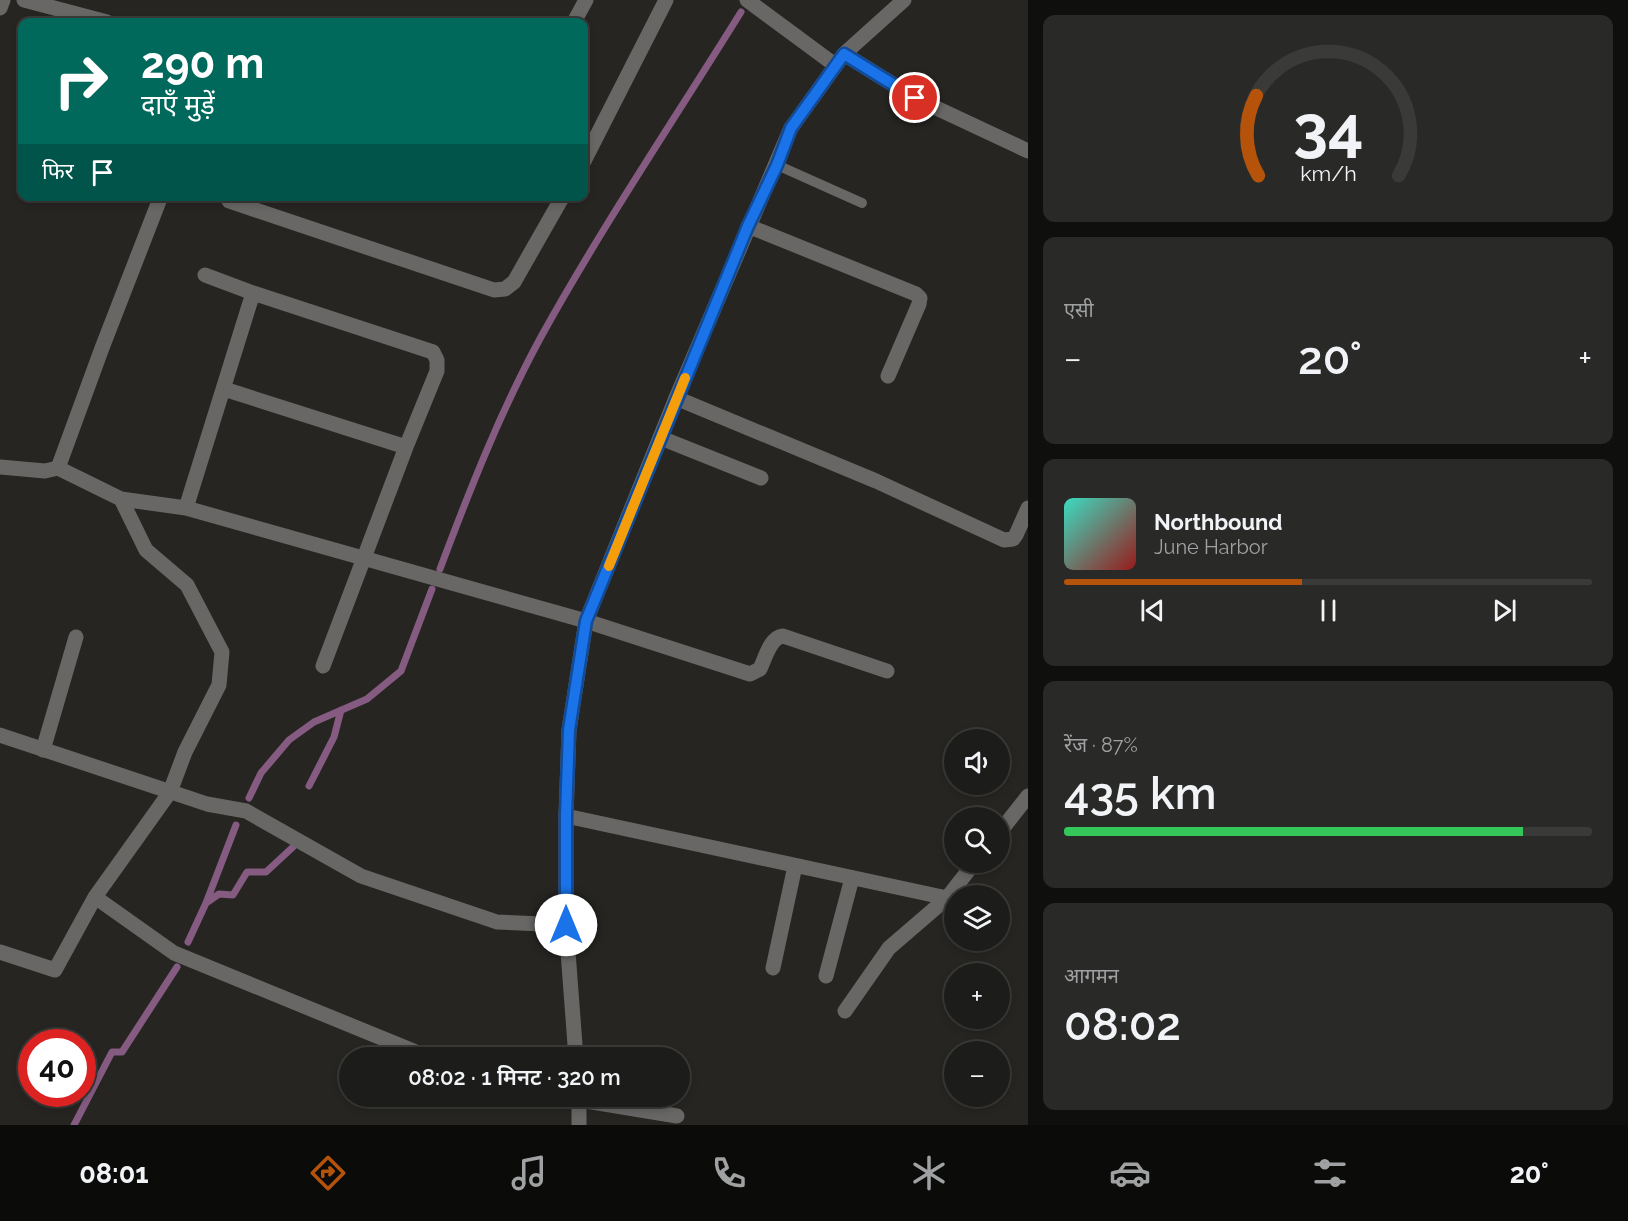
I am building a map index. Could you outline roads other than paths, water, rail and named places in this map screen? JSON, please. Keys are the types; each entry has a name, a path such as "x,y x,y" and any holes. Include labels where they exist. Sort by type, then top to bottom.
{"street":[{"path":"0,8 3,0"},
{"path":"24,0 92,18"},
{"path":"576,18 586,0"},
{"path":"588,153 666,0"},
{"path":"747,0 839,59 915,98 1028,151"},
{"path":"575,1047 566,925 566,816 569,730 586,621 676,398 791,128 839,59 904,0"},
{"path":"58,468 159,201"},
{"path":"229,201 494,290 504,288 514,282 560,201"},
{"path":"748,226 916,294 920,298 888,376"},
{"path":"205,275 433,352 437,360 437,371 323,666"},
{"path":"186,508 253,293"},
{"path":"224,389 406,447"},
{"path":"676,398 876,481 1005,540 1016,536 1028,508"},
{"path":"661,438 761,478"},
{"path":"0,467 45,471 58,468 121,499 186,508 586,621 750,674 760,669 773,641 783,636 887,670"},
{"path":"0,952 55,970 95,897 170,792 185,752 219,685 222,652 187,585 146,550 121,499"},
{"path":"43,750 76,637"},
{"path":"0,735 207,804 246,811 361,876 498,922 566,925"},
{"path":"1010,818 1028,796"},
{"path":"566,816 944,897"},
{"path":"773,968 795,866"},
{"path":"957,885 966,873"},
{"path":"826,976 852,878"},
{"path":"95,897 174,953 404,1047"},
{"path":"845,1011 889,948 944,901"},
{"path":"579,1107 579,1125"},
{"path":"628,1107 677,1116"}],"lane":[{"path":"777,165 862,203"}],"waterway":[{"path":"440,569 487,450 542,335 614,213 741,12"},
{"path":"249,798 261,773 289,740 314,722 367,699 401,671 432,589"},
{"path":"309,786 334,737 341,710"},
{"path":"188,942 206,903 236,825"},
{"path":"206,903 219,894 233,895 247,872 266,872 293,847"},
{"path":"74,1125 112,1052 122,1052 177,967"}]}
